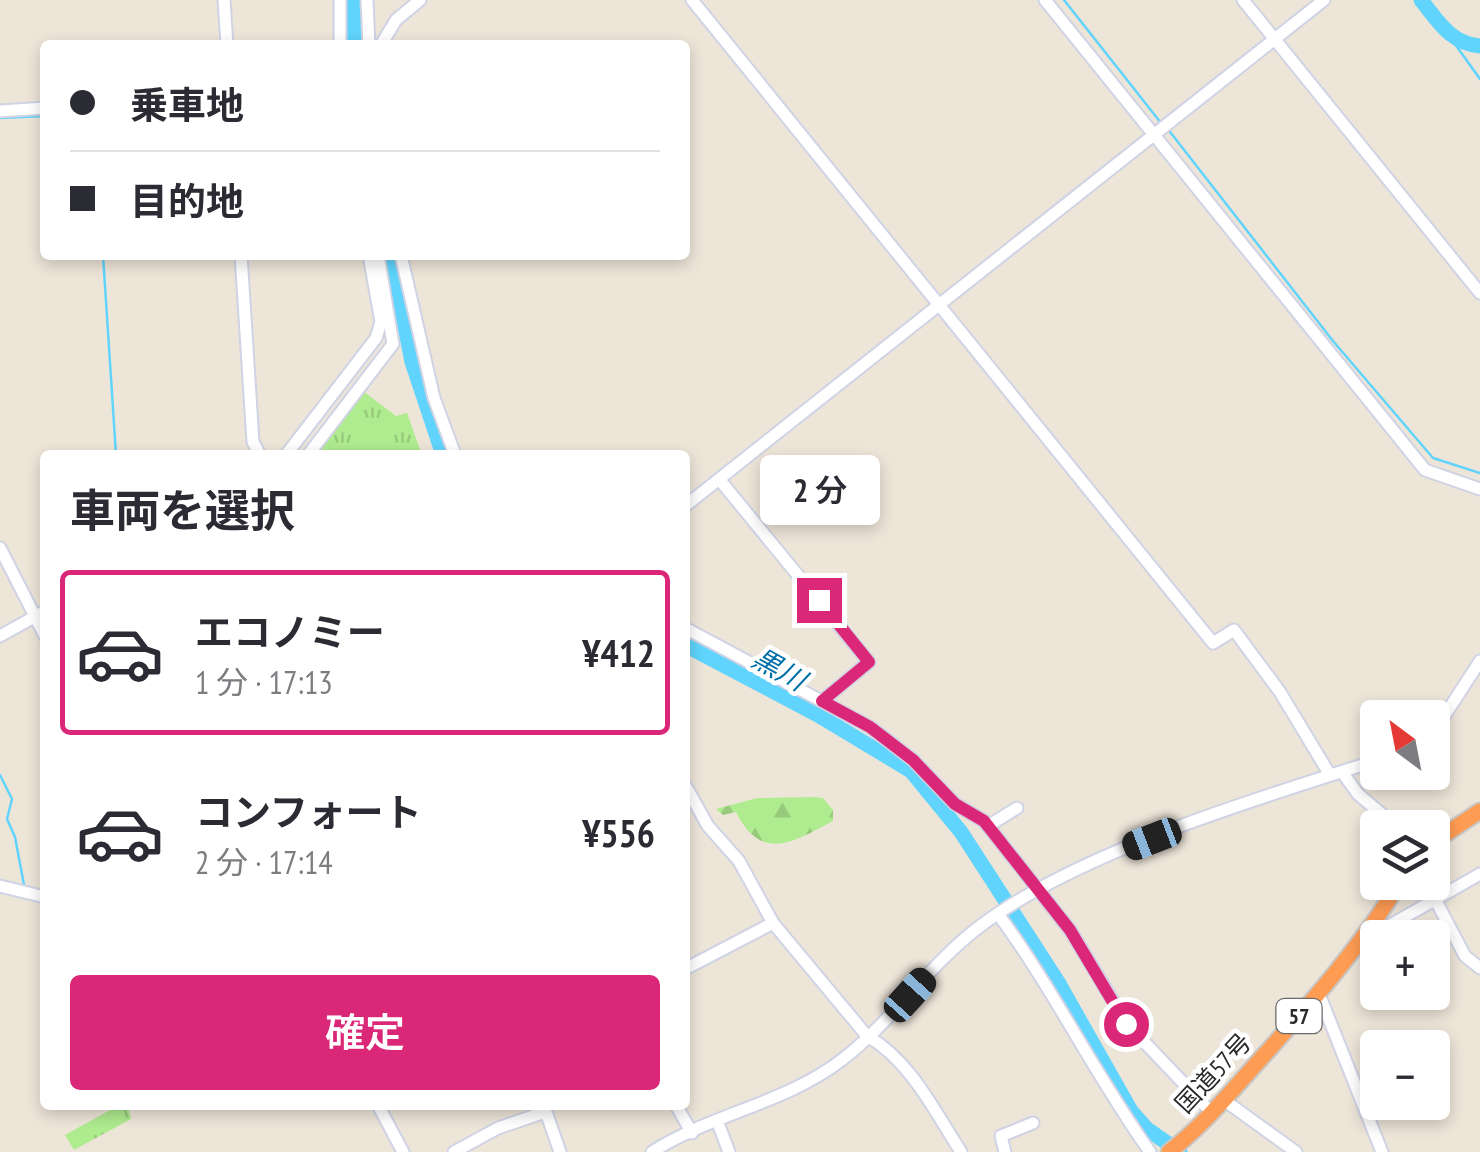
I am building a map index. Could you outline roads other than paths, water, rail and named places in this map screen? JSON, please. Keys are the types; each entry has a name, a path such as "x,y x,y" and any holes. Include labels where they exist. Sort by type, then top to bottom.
{"highway":[{"path":"1450,831 1480,810"},
{"name":"国道57号","path":"1169,1152 1224,1100 1360,945"}],"street":[{"path":"224,0 227,40"},
{"path":"340,0 340,40"},
{"path":"368,0 369,40"},
{"path":"385,40 396,20 420,0"},
{"path":"692,0 1213,643 1234,630 1336,774 1377,810"},
{"path":"1046,0 1425,470 1480,489"},
{"path":"1243,0 1480,293"},
{"path":"690,502 1324,0"},
{"path":"0,111 40,108"},
{"path":"241,260 253,442 257,450"},
{"path":"290,450 376,338 380,322 370,260"},
{"path":"312,450 394,344 379,260"},
{"path":"402,260 434,398 453,450"},
{"path":"719,479 869,662 822,701"},
{"path":"0,548 40,614 0,636"},
{"path":"690,631 870,727 913,760 955,804 988,826 1070,930 1126,1024 1212,1113"},
{"path":"1450,708 1480,662"},
{"path":"652,1152 812,1078 843,1059 964,939 1019,901 1116,854 1360,766"},
{"path":"690,794 708,826 738,861 773,923 867,1036 881,1044 912,1079 961,1152"},
{"path":"988,826 1010,808"},
{"path":"1450,891 1480,874"},
{"path":"0,886 40,897"},
{"path":"1399,920 1434,900"},
{"path":"1437,900 1465,956 1480,968"},
{"path":"998,914 1050,990 1111,1100 1150,1152"},
{"path":"690,966 773,923"},
{"path":"1319,994 1382,1152"},
{"path":"1224,1100 1296,1152"},
{"path":"381,1110 403,1152"},
{"path":"454,1152 542,1110"},
{"path":"544,1110 560,1152"},
{"path":"679,1110 692,1133"},
{"path":"718,1123 729,1152"},
{"path":"1005,1152 1001,1136 1033,1123"}],"waterway":[{"name":"黒川","path":"353,0 355,40"},
{"path":"1064,0 1161,123"},
{"path":"1421,0 1453,36 1480,46"},
{"path":"1447,33 1480,79"},
{"path":"0,118 40,116"},
{"path":"1167,128 1333,341 1433,458 1480,473"},
{"path":"103,260 116,450"},
{"name":"黒川","path":"392,260 412,362 441,450"},
{"name":"黒川","path":"690,648 818,715 911,771 961,832 1058,982 1131,1111 1147,1129 1180,1152"},
{"path":"0,775 12,799 7,819 15,837 24,885"}]}
